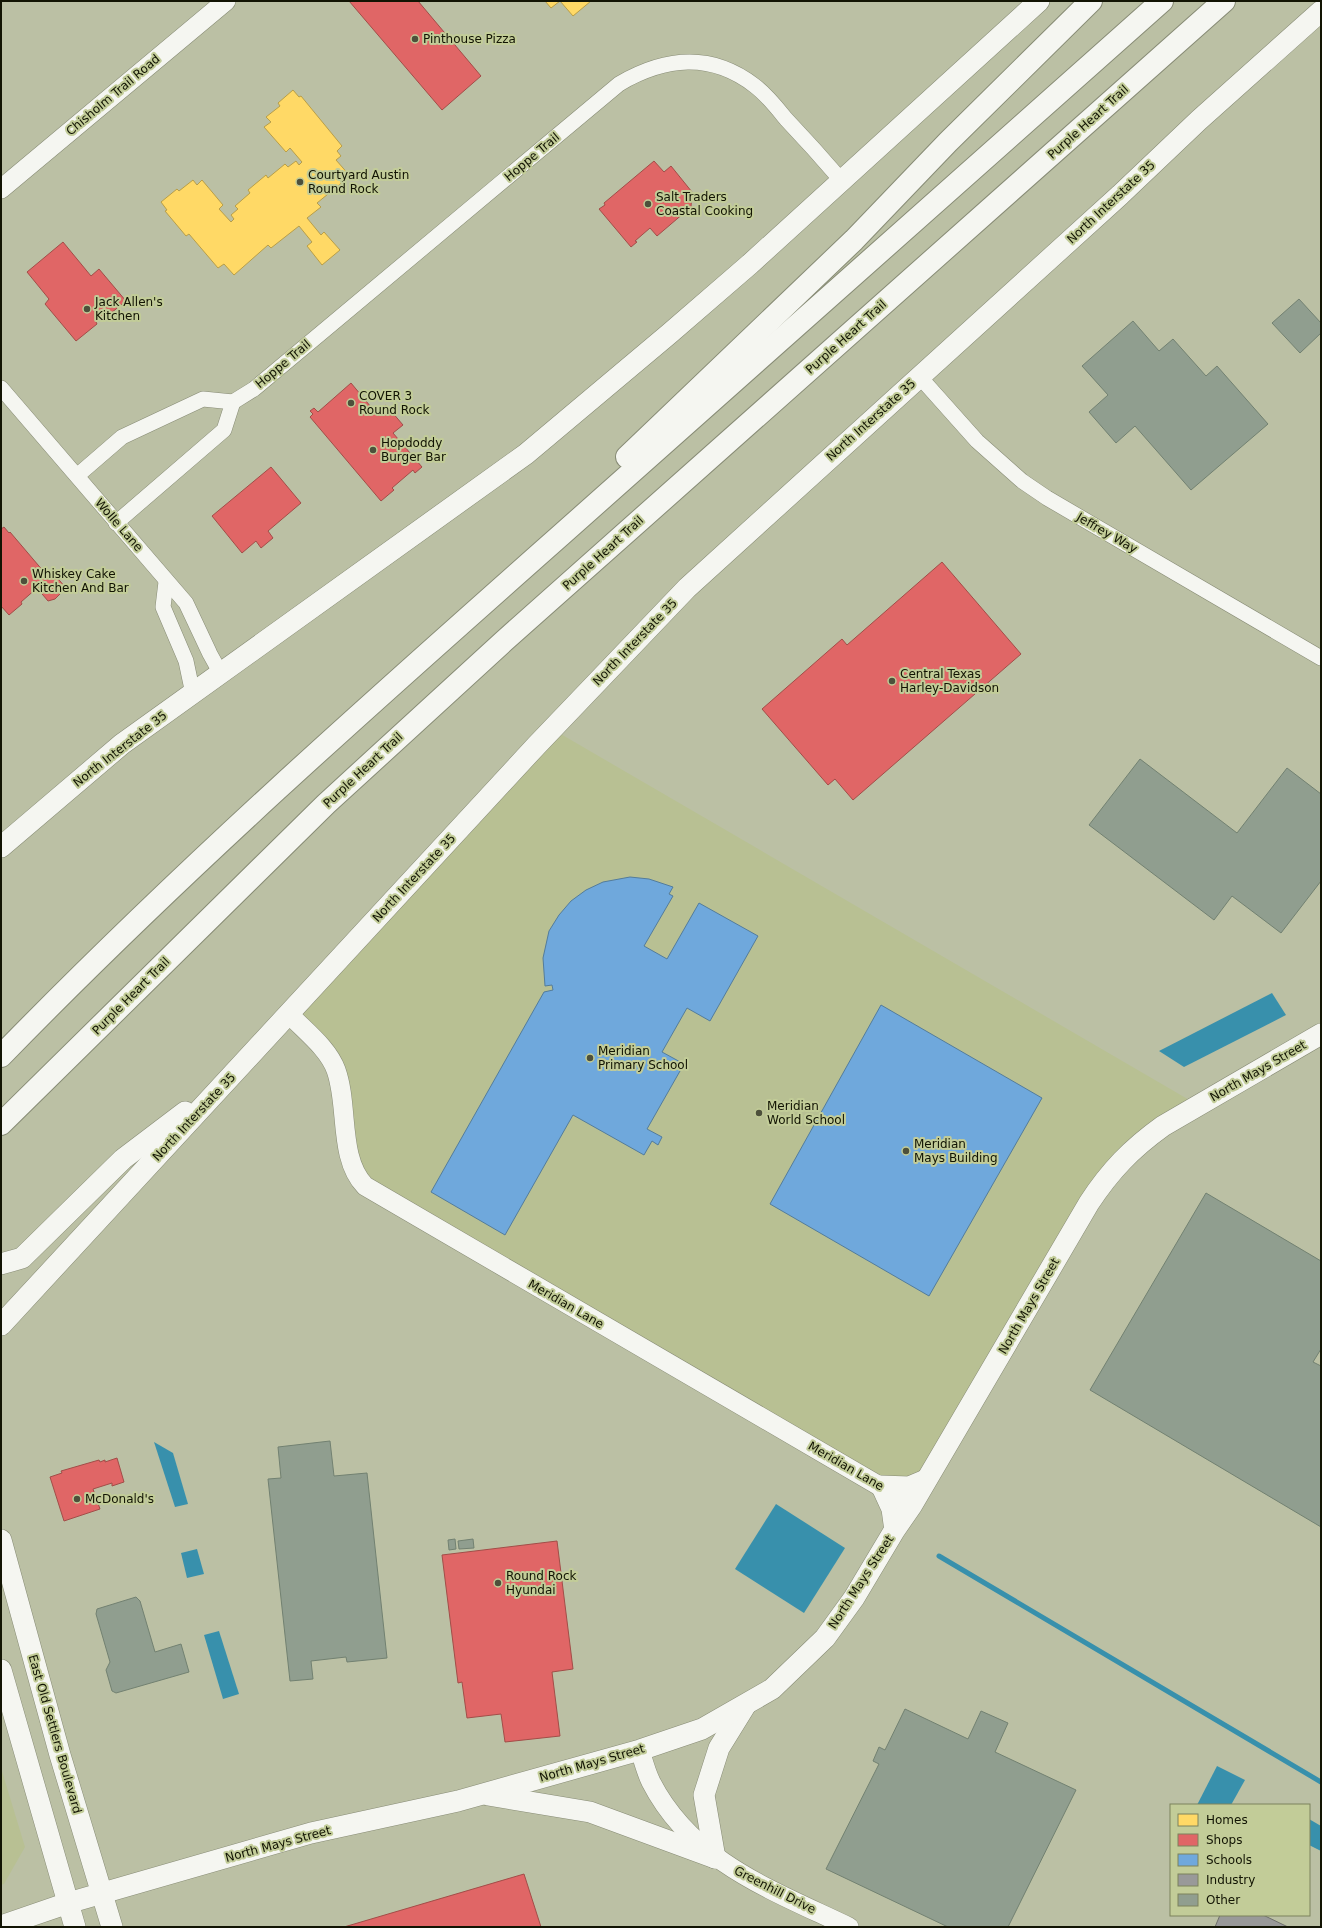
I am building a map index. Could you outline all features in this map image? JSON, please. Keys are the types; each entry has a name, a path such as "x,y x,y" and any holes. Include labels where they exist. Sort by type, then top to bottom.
{"highway":[{"path":"458,626 614,470 854,240 948,142 1092,1"},
{"path":"1,1056 115,942 223,838 403,673 458,626 1162,1"},
{"name":"Purple Heart Trail","path":"1,1124 326,804 504,641 1224,1"}],"main road":[{"name":"North Interstate 35","path":"1,847 122,744 526,454 750,264 1039,1"},
{"name":"North Interstate 35","path":"1,1325 230,1079 536,746 687,588 1120,195 1205,114 1321,11"},
{"name":"North Mays Street","path":"1,1926 68,1903 311,1833 458,1801 640,1750 702,1730 772,1689 825,1638 854,1598 894,1531 912,1505 1089,1203 1104,1181 1122,1160 1141,1142 1163,1126 1321,1034"},
{"path":"1,1264 22,1258 123,1159 230,1079"},
{"name":"East Old Settlers Boulevard","path":"1,1540 60,1755 112,1927"},
{"path":"1,1670 74,1927"},
{"path":"716,1858 704,1794 719,1748 747,1704"},
{"path":"482,1794 590,1812 716,1858"}],"street":[{"name":"Chisholm Trail Road","path":"1,189 226,1"},
{"name":"Hoppe Trail","path":"233,402 254,389 619,84 640,72 661,65 694,62 737,74 764,93 841,180"},
{"name":"Jeffrey Way","path":"919,376 977,441 1022,481 1047,498 1321,658"},
{"name":"Wolle Lane","path":"1,388 78,476 116,523 147,557 166,582 186,603 221,674"},
{"path":"78,476 122,437 202,399 233,402 224,430 116,523"},
{"path":"166,582 163,606 186,661 193,694"},
{"path":"308,994 303,1016 308,1034"},
{"name":"Meridian Lane","path":"289,1014 325,1051 336,1069 353,1171 365,1186 912,1505"},
{"path":"894,1531 891,1509 880,1485 909,1486 928,1478"},
{"name":"Greenhill Drive","path":"640,1750 650,1781 668,1810 690,1835 716,1858 744,1877 849,1927"}],"shaded area":[{"name":"Meridian World School","path":"559,733 1191,1101 1151,1124 907,1498 363,1179 342,1077 298,1017"},
{"path":"1,1768 25,1847 4,1884 1,1885"}],"water":[{"path":"1272,993 1286,1015 1184,1067 1159,1051"},
{"path":"154,1442 173,1453 188,1504 175,1507"},
{"path":"776,1504 845,1548 804,1613 735,1569"},
{"path":"197,1549 204,1574 187,1578 181,1553"},
{"path":"219,1631 239,1694 223,1699 204,1635"},
{"path":"1217,1766 1245,1780 1232,1804 1198,1804"},
{"path":"1310,1820 1321,1826 1321,1851 1310,1846"}],"building: Homes":[{"path":"545,1 560,1 551,8"},
{"path":"560,1 591,1 573,16"},
{"name":"Courtyard Austin Round Rock","path":"293,90 299,97 301,96 342,146 337,151 341,156 336,160 350,176 317,203 321,207 307,218 321,235 324,232 340,250 322,265 307,246 312,242 299,226 271,248 268,245 234,275 224,264 218,268 189,234 186,236 165,211 167,210 161,202 177,189 179,191 193,180 197,185 202,180 223,205 219,209 231,222 234,219 231,215 238,209 235,206 250,193 248,190 266,175 268,178 285,164 288,167 296,161 299,165 302,162 290,148 286,152 264,127 271,122 266,117 280,106 278,103"}],"building: Shops":[{"name":"Pinthouse Pizza","path":"349,1 418,1 481,76 442,110"},
{"name":"Salt Traders Coastal Cooking","path":"654,161 664,172 671,166 692,192 691,207 657,236 650,228 635,241 637,242 631,247 599,209 605,205 604,203"},
{"path":"63,242 91,276 99,269 126,301 106,317 104,315 96,322 97,324 76,341 45,304 49,299 27,272"},
{"name":"Hopdoddy Burger Bar","path":"351,383 376,413 386,405 403,425 393,433 422,467 415,473 413,470 392,488 394,490 381,501 310,417 313,414 310,411 314,408 318,412"},
{"path":"271,467 301,503 268,531 273,538 261,548 256,541 242,553 212,516"},
{"path":"4,527 50,579 55,575 65,587 55,599 48,601 37,588 9,615 1,606 1,529"},
{"name":"Central Texas Harley-Davidson","path":"942,562 1021,654 853,800 835,779 828,785 762,709 842,639 847,645"},
{"name":"McDonald's","path":"117,1458 124,1482 112,1486 112,1483 93,1489 100,1509 64,1521 50,1477 62,1473 61,1471 99,1460 100,1462 105,1460 105,1462"},
{"path":"557,1541 573,1669 552,1672 560,1736 505,1742 501,1714 467,1718 462,1682 458,1683 442,1555"},
{"path":"524,1874 541,1927 344,1927"}],"building: Schools":[{"name":"Meridian Primary School","path":"630,877 649,879 673,887 669,894 673,896 644,946 667,959 699,903 758,936 710,1021 687,1008 662,1052 684,1064 647,1129 662,1137 658,1145 652,1141 644,1155 573,1115 505,1235 431,1192 544,992 553,990 552,985 545,986 543,958 549,931 559,915 571,901 586,890 603,882"},
{"name":"Meridian Mays Building","path":"881,1005 1042,1098 929,1296 770,1204"}],"building: Industry":[{"path":"1220,1916 1265,1916 1288,1927 1215,1927"}],"building: Other":[{"path":"1299,299 1321,323 1321,333 1300,353 1272,323"},
{"path":"1133,321 1159,351 1173,339 1206,376 1217,366 1268,424 1191,490 1135,426 1116,443 1089,412 1108,395 1082,366"},
{"path":"1140,759 1237,833 1287,768 1321,794 1321,881 1281,933 1232,896 1214,920 1089,825"},
{"path":"1206,1193 1321,1261 1321,1349 1313,1362 1321,1366 1321,1527 1090,1390"},
{"path":"330,1441 334,1476 367,1473 387,1658 347,1662 346,1657 311,1661 313,1679 290,1681 268,1479 281,1478 278,1447"},
{"path":"455,1539 456,1549 449,1550 448,1540"},
{"path":"473,1539 474,1548 459,1549 458,1541"},
{"path":"136,1597 140,1601 155,1652 181,1644 189,1672 116,1693 112,1691 106,1670 110,1662 96,1614 97,1609"},
{"path":"905,1709 968,1739 981,1711 1008,1723 995,1752 1076,1790 1008,1927 948,1927 826,1869 879,1764 873,1761 879,1747 885,1750"}],"waterway":[{"path":"939,1556 1321,1782"}],"place":[{"name":"Pinthouse Pizza","path":"415,39"},
{"name":"Courtyard Austin Round Rock","path":"300,182"},
{"name":"Salt Traders Coastal Cooking","path":"648,204"},
{"name":"Jack Allen's Kitchen","path":"87,309"},
{"name":"COVER 3 Round Rock","path":"351,403"},
{"name":"Hopdoddy Burger Bar","path":"373,450"},
{"name":"Whiskey Cake Kitchen And Bar","path":"24,581"},
{"name":"Central Texas Harley-Davidson","path":"892,681"},
{"name":"Meridian Primary School","path":"590,1058"},
{"name":"Meridian World School","path":"759,1113"},
{"name":"Meridian Mays Building","path":"906,1151"},
{"name":"McDonald's","path":"77,1499"},
{"name":"Round Rock Hyundai","path":"498,1583"}]}
